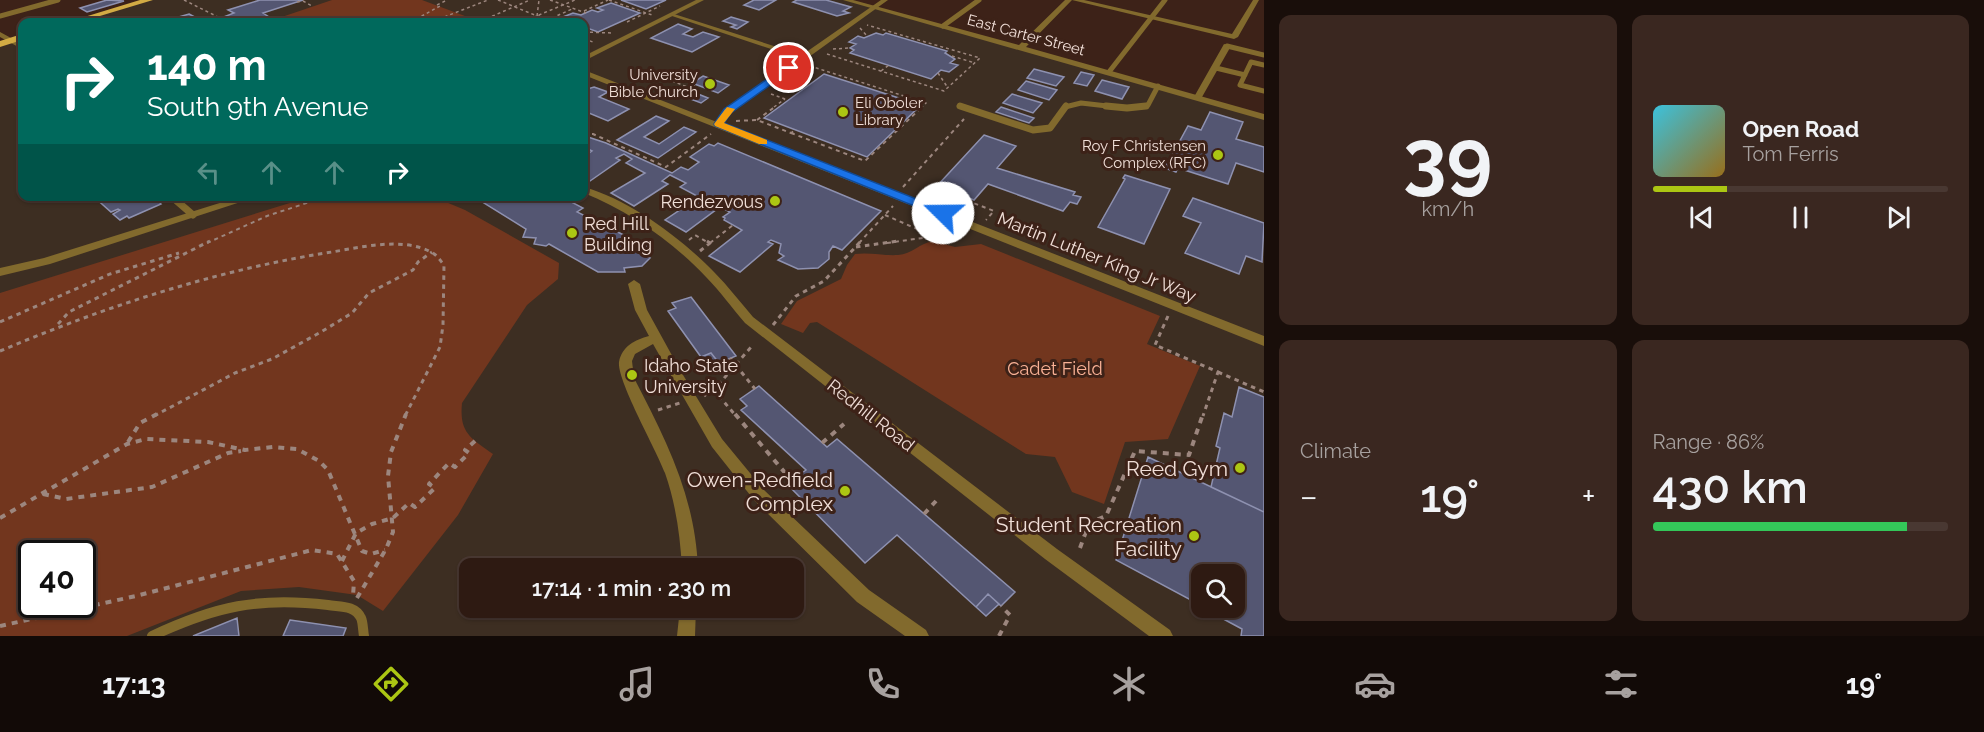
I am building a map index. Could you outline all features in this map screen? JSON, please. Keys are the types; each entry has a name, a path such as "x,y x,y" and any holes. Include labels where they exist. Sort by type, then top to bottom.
{"main road":[{"path":"86,18 149,0"}],"street":[{"path":"588,57 701,0"},
{"name":"East Carter Street","path":"846,0 1264,117"},
{"path":"718,127 728,111 805,61 885,0"},
{"path":"1022,48 1069,0"},
{"path":"1075,0 1234,37 1256,0"},
{"path":"672,15 805,61"},
{"path":"0,34 4,42"},
{"path":"1198,97 1227,46"},
{"name":"Martin Luther King Jr Way","path":"588,74 718,127 1264,341"},
{"name":"East Carter Street","path":"1198,97 1223,100 1264,110"},
{"name":"Redhill Road","path":"588,192 617,203 685,252 710,274 749,320 1041,547 1164,636"},
{"path":"0,272 46,261 238,201"},
{"path":"634,284 641,310 717,443 759,495 863,596 920,636"},
{"path":"656,338 640,343 629,352 624,364 627,378 666,456 685,511 691,543 690,558"},
{"path":"686,636 687,618"}],"lane":[{"path":"0,16 58,0"},
{"path":"943,26 979,0"},
{"path":"1109,72 1165,0"},
{"path":"1227,46 1264,55"},
{"path":"1264,65 1251,62 1240,85 1264,91"},
{"path":"1216,68 1245,75"},
{"path":"960,106 1041,131 1050,128 1066,105 1078,102 1102,103 1123,108 1148,105 1158,86"},
{"path":"177,201 193,215"},
{"path":"152,636 172,626 228,607 259,602 352,608 361,617 364,636"}],"path":[{"path":"184,0 220,18"},
{"path":"419,18 447,0"},
{"path":"478,0 486,1"},
{"path":"498,0 537,16 552,18 573,8"},
{"path":"488,18 530,0"},
{"path":"537,16 539,0"},
{"path":"550,0 586,13"},
{"path":"532,18 575,0"},
{"path":"582,11 608,0 656,16"},
{"path":"297,2 304,1 312,6"},
{"path":"442,18 486,1"},
{"path":"627,21 660,6"},
{"path":"822,52 945,91 980,58 862,24"},
{"path":"858,26 867,36"},
{"path":"588,32 616,33"},
{"path":"588,40 595,43"},
{"path":"826,50 850,48"},
{"path":"952,56 975,63"},
{"path":"731,122 757,120 865,161 926,103 805,61"},
{"path":"882,71 889,65"},
{"path":"938,73 948,88"},
{"path":"672,81 690,88"},
{"path":"665,96 675,90 682,93 695,85"},
{"path":"757,120 787,99 766,92"},
{"path":"902,188 964,119"},
{"path":"588,134 593,134 666,167 718,127"},
{"path":"791,133 796,130"},
{"path":"791,133 796,141"},
{"path":"937,189 994,211 986,220"},
{"path":"56,327 69,312 184,252 270,215 319,201"},
{"path":"772,326 796,296 824,282 894,205"},
{"path":"885,215 934,236"},
{"path":"697,254 733,225"},
{"path":"855,247 963,232"},
{"path":"686,243 695,235 710,243"},
{"path":"0,351 56,327 216,274 312,255 406,245 433,252 444,265 440,347 403,420 391,452 388,476 393,532 386,549 352,608"},
{"path":"0,322 115,273 160,257 184,252"},
{"path":"127,444 140,423 235,373 272,359 321,332 352,313 369,293 413,270 418,262 433,252"},
{"path":"1168,316 1155,345 1264,392"},
{"path":"647,415 704,396 735,364 744,358 752,346"},
{"path":"730,358 755,389"},
{"path":"1080,548 1089,523 1106,516 1135,451 1189,455 1218,372"},
{"path":"713,389 792,481"},
{"path":"822,442 844,424"},
{"path":"0,518 127,444 146,439 189,441 208,442 245,450"},
{"path":"342,561 355,534 372,524 393,518 410,503 415,507 435,488 429,484 449,464 455,467 469,453 465,450 475,441"},
{"path":"43,494 66,499 152,487 228,453 273,447 297,449 319,460 333,479 336,494 362,551 371,554 386,549"},
{"path":"924,514 936,501"},
{"path":"0,626 136,596 312,550 337,554 342,561 354,581 352,608"},
{"path":"999,636 1010,615 1001,606"}],"shaded area":[{"name":"Idaho State University","path":"149,0 846,0 1264,115 1264,636 0,636 0,44 18,38 18,201 588,201 588,18 86,18"}],"green space":[{"path":"332,0 422,0 470,18 279,18"},
{"path":"444,201 465,210 559,263 558,279 527,305 462,403 462,421 468,434 493,454 458,515 383,611 357,595 299,587 241,591 127,636 0,636 0,293 293,202"},
{"name":"Cadet Field","path":"933,241 955,247 981,244 1160,316 1147,344 1200,366 1168,439 1125,442 1104,504 1072,492 1055,457 1026,454 817,322 810,323 803,333 781,324 797,301 841,279 855,254 903,254"}],"building":[{"path":"107,0 124,1 87,12 80,8"},
{"path":"260,0 303,0 263,13 269,17 266,18 221,18 234,13 228,10"},
{"path":"621,0 666,0 646,9"},
{"path":"754,0 776,0 759,10 744,5"},
{"path":"826,0 851,7 843,11 849,13 837,16 793,2"},
{"path":"611,3 640,13 598,32 588,28 588,18 563,17 573,13 581,15 592,10 598,12 603,10 597,8"},
{"path":"189,14 196,18 175,18"},
{"path":"731,17 748,22 737,29 731,27 736,25 723,21"},
{"path":"678,24 692,29 683,34 693,37 703,32 719,37 692,52 651,38"},
{"path":"876,33 883,35 886,33 947,51 945,53 955,59 950,63 958,65 949,72 941,70 931,79 850,53 854,50 850,48 856,44 849,42 858,36 864,38"},
{"path":"1034,69 1064,77 1056,86 1027,78"},
{"path":"1081,72 1094,75 1087,86 1074,83"},
{"name":"Eli Oboler Library","path":"824,74 921,105 867,157 764,118"},
{"path":"703,76 729,85 718,93 692,83"},
{"path":"1102,80 1129,87 1122,99 1095,91"},
{"path":"1026,81 1057,90 1049,100 1018,90"},
{"path":"594,87 608,92 599,97 629,109 608,121 588,113 588,89"},
{"path":"688,90 708,98 701,103 680,95"},
{"path":"1012,94 1042,103 1033,113 1003,103"},
{"path":"1001,107 1034,118 1029,123 996,112"},
{"name":"Roy F Christensen Complex (RFC)","path":"1210,112 1243,122 1236,139 1264,147 1264,172 1236,163 1228,184 1178,168 1176,172 1165,168 1188,126 1201,130"},
{"path":"656,116 669,121 644,137 659,144 684,127 696,132 658,158 617,140"},
{"path":"984,135 1016,146 997,168 1075,192 1073,195 1081,197 1077,204 1070,202 1063,211 988,184 974,200 937,186"},
{"name":"Rendezvous","path":"588,137 672,173 681,167 688,170 699,162 690,157 709,144 714,146 718,143 881,211 842,250 833,246 829,252 829,259 818,268 798,269 778,260 784,256 779,253 781,244 771,240 768,242 773,244 740,272 709,256 742,230 724,220 723,217 730,212 720,207 686,232 665,220 699,197 680,187 686,183 670,175 662,181 668,184 634,206 611,193 645,173 626,163 632,159 624,154 616,158 620,160 588,180 588,154 592,151 588,149"},
{"path":"1125,175 1170,189 1144,244 1098,227 1125,179 1123,178"},
{"path":"1193,198 1264,223 1262,262 1246,256 1239,274 1185,253 1201,223 1183,216"},
{"path":"99,201 158,201 161,204 120,220 113,214 120,210 111,212"},
{"name":"Red Hill Building","path":"481,201 570,201 583,208 577,212 652,249 644,255 650,258 642,266 624,268 625,272 598,272 549,244 546,246 534,244 536,238 523,237 526,229"},
{"path":"691,297 736,356 719,363 711,353 701,357 668,311 676,308 672,303"},
{"path":"711,353 719,363 708,366 701,357"},
{"name":"Owen-Redfield Complex","path":"759,386 827,447 837,439 1015,592 1001,606 988,594 976,607 897,535 865,563 787,484 806,470 741,410 747,406 740,399"},
{"name":"Reed Gym","path":"1239,387 1264,397 1264,512 1211,487 1220,448 1216,446 1224,413 1232,417"},
{"name":"Student Recreation Facility","path":"1148,457 1264,512 1264,636 1241,636 1242,629 1222,618 1245,618 1245,564 1191,564 1191,600 1116,560"},
{"path":"988,594 999,604 986,616 976,607"},
{"path":"237,618 239,636 193,636"},
{"path":"290,620 346,628 343,636 283,636"}],"slow traffic":[{"path":"730,109 718,124 763,142"}],"place":[{"name":"University Bible Church","path":"710,84"},
{"name":"Eli Oboler Library","path":"843,112"},
{"name":"Roy F Christensen Complex (RFC)","path":"1218,155"},
{"name":"Rendezvous","path":"775,201"},
{"name":"Red Hill Building","path":"572,233"},
{"name":"Idaho State University","path":"632,375"},
{"name":"Reed Gym","path":"1240,468"},
{"name":"Owen-Redfield Complex","path":"845,491"},
{"name":"Student Recreation Facility","path":"1194,536"}],"route":[{"path":"789,68 728,111 718,124 943,213"}]}
